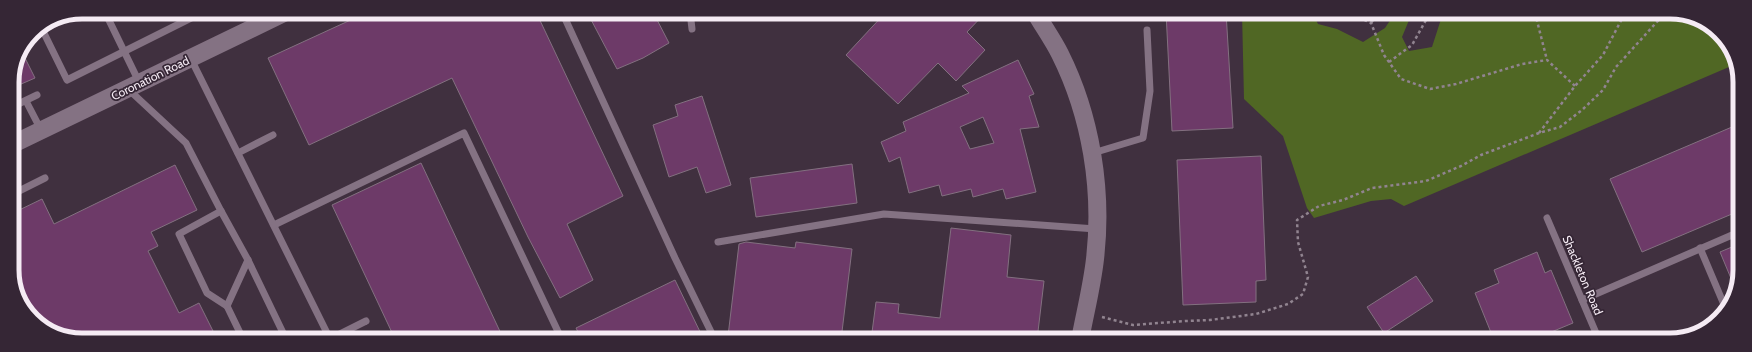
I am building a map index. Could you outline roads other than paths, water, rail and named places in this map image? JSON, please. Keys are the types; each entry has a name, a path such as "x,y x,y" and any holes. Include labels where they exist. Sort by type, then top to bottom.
{"street":[{"name":"Coronation Road","path":"19,141 191,58 254,19"},
{"path":"1039,19 1060,54 1080,102 1093,153 1098,204 1095,258 1082,333"}],"lane":[{"path":"108,19 125,52 134,86 186,143 248,260 283,333"},
{"path":"44,32 66,80 190,19"},
{"path":"565,19 675,258 712,333"},
{"path":"691,19 692,29"},
{"path":"1093,153 1143,138 1150,91 1148,30"},
{"path":"191,58 327,333"},
{"path":"19,104 37,95"},
{"path":"26,101 41,130"},
{"path":"274,225 464,132 559,333"},
{"path":"238,153 273,135"},
{"path":"19,191 45,178"},
{"path":"221,211 179,234 206,293 227,306 240,333"},
{"path":"718,242 884,214 1096,229"},
{"name":"Shackleton Road","path":"1547,218 1596,333"},
{"path":"1582,300 1733,234"},
{"path":"1700,248 1723,303"},
{"path":"227,306 248,260"},
{"path":"342,333 366,321"}]}
